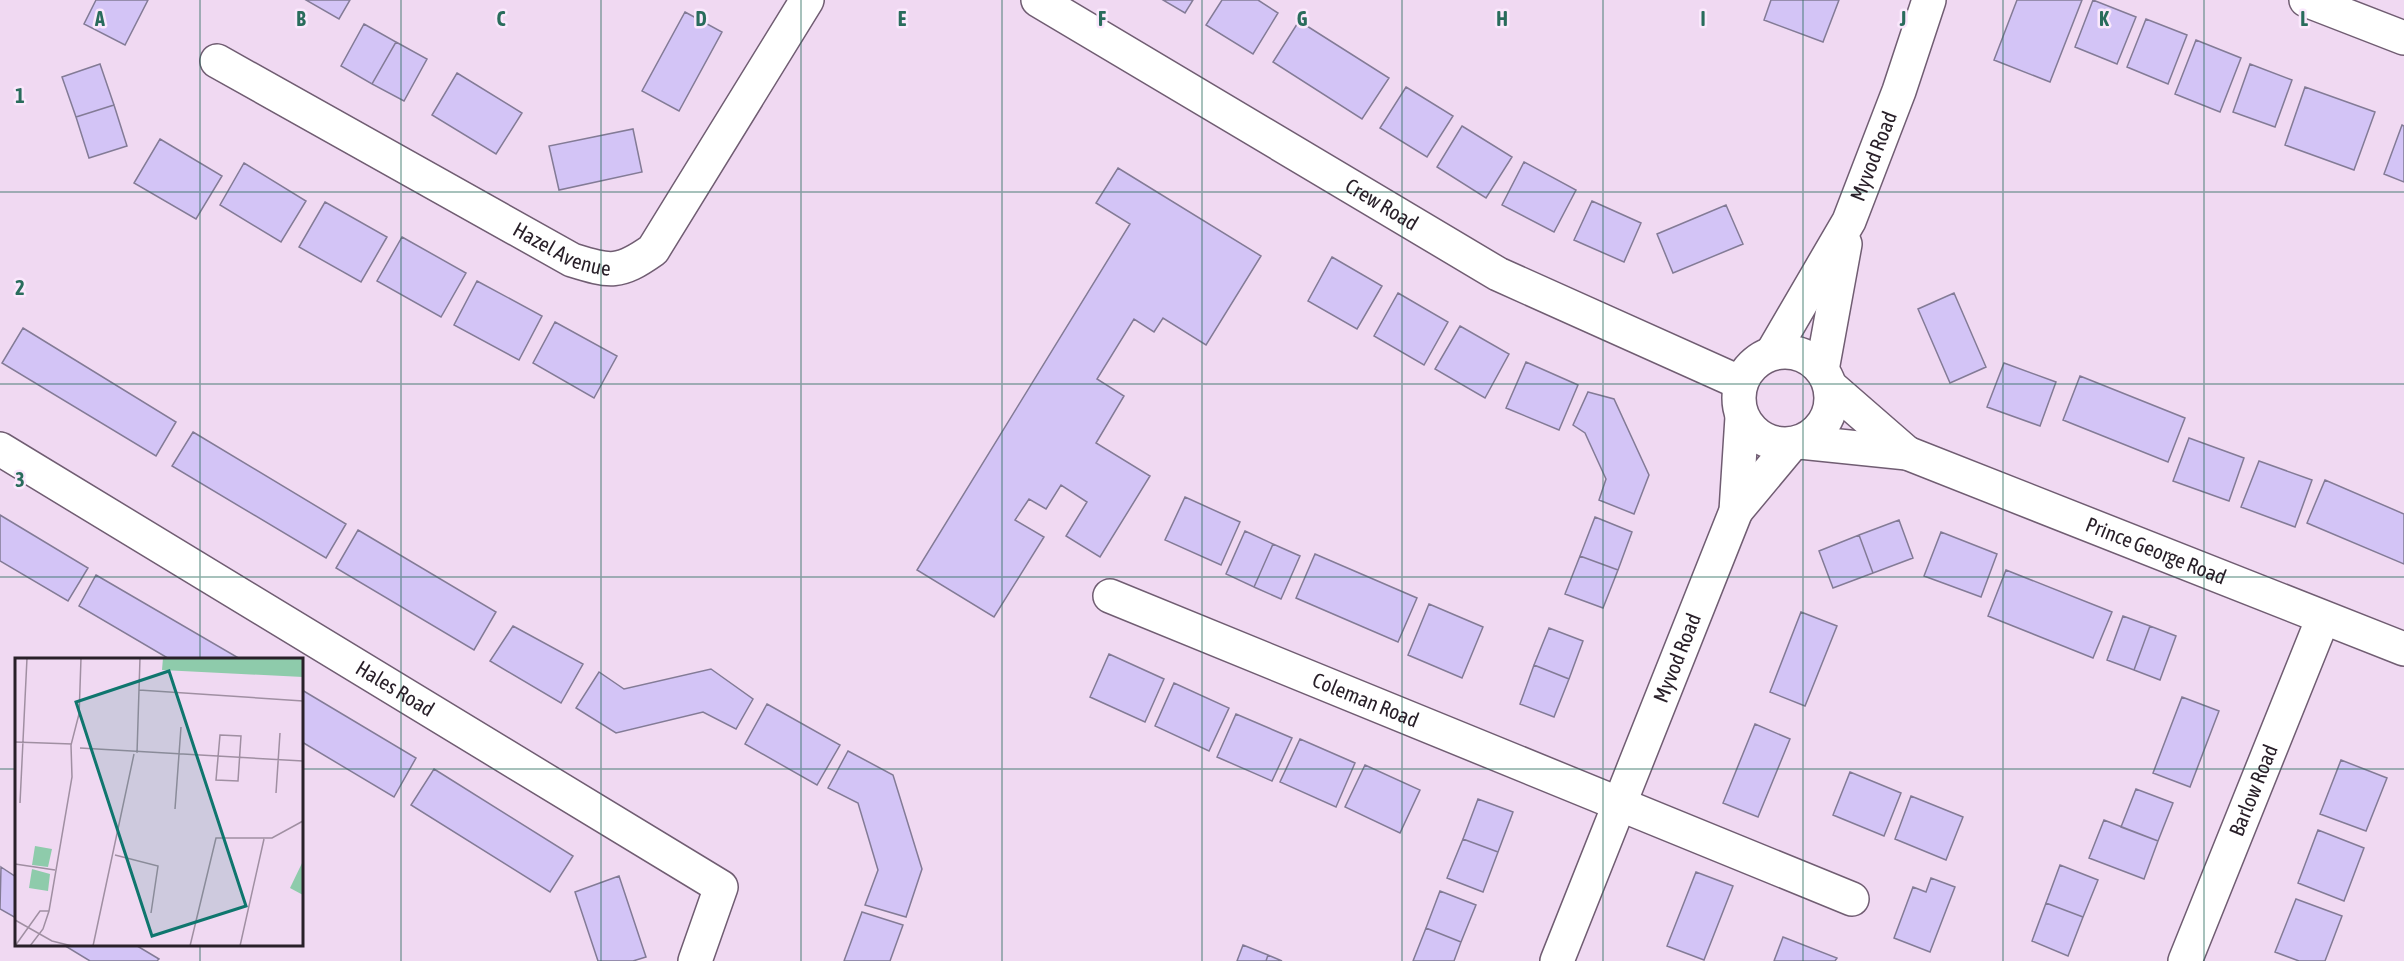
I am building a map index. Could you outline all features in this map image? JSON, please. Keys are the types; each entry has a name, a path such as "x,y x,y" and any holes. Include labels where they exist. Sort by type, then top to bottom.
{"street":[{"name":"Hazel Avenue","path":"217,61 572,260 606,270 630,266 653,250 807,0"},
{"name":"Crew Road","path":"1038,0 1498,274 1741,383"},
{"name":"Myvod Road","path":"1772,353 1849,221 1899,91 1929,0"},
{"name":"Myvod Road","path":"1899,91 1950,0"},
{"path":"2306,0 2404,38"},
{"name":"Myvod Road","path":"1826,378 1849,221"},
{"path":"1787,351 1806,357 1826,378 1831,405 1826,421 1821,428 1796,443 1777,444 1758,436 1742,417 1739,405 1741,383 1749,369 1772,353 1787,351"},
{"name":"Prince George Road","path":"1826,378 1907,453"},
{"name":"Myvod Road","path":"1557,961 1621,806 1736,511 1742,417"},
{"name":"Myvod Road","path":"1736,511 1796,443"},
{"name":"Prince George Road","path":"1796,443 1907,453 2404,649"},
{"name":"Hales Road","path":"0,449 721,886 695,961"},
{"name":"Coleman Road","path":"1110,596 1621,806"},
{"name":"Barlow Road","path":"2186,961 2323,618"},
{"path":"1621,806 1852,899"}],"building":[{"path":"96,0 148,0 125,45 84,24"},
{"path":"306,0 350,0 339,19"},
{"path":"1163,0 1193,0 1185,13"},
{"path":"1222,0 1258,0 1278,13 1253,54 1206,25"},
{"path":"1771,0 1839,0 1823,42 1764,20"},
{"path":"2017,0 2082,0 2050,82 1994,60"},
{"path":"2093,0 2136,17 2117,64 2075,47"},
{"path":"685,12 722,32 679,111 642,91"},
{"path":"2146,19 2187,35 2168,84 2127,67"},
{"path":"1299,21 1389,78 1362,119 1273,62"},
{"path":"364,24 396,42 372,84 341,66"},
{"path":"2196,40 2241,58 2220,112 2175,94"},
{"path":"396,42 427,59 404,101 372,84"},
{"path":"100,64 114,105 76,117 62,77"},
{"path":"2250,64 2292,80 2275,127 2233,112"},
{"path":"457,73 522,113 496,154 432,115"},
{"path":"1406,87 1453,116 1427,157 1380,128"},
{"path":"2305,87 2375,112 2354,170 2285,145"},
{"path":"114,105 127,146 89,158 76,117"},
{"path":"2402,125 2404,126 2404,182 2384,174"},
{"path":"1462,126 1512,157 1486,198 1437,167"},
{"path":"633,129 642,172 559,190 549,146"},
{"path":"160,139 222,176 196,219 134,183"},
{"path":"1524,162 1576,190 1554,232 1502,205"},
{"path":"244,163 306,201 281,242 220,205"},
{"path":"1118,168 1261,256 1206,345 1163,318 1154,332 1134,319 1097,379 1124,396 1096,443 1150,476 1100,557 1066,536 1087,502 1061,485 1046,509 1029,499 1015,520 1044,537 994,617 917,570 1130,224 1096,203"},
{"path":"1592,201 1641,223 1624,262 1574,240"},
{"path":"325,202 387,237 361,282 299,247"},
{"path":"1726,205 1743,244 1673,273 1657,234"},
{"path":"402,237 466,273 441,317 377,281"},
{"path":"1332,257 1382,286 1357,329 1308,301"},
{"path":"477,281 542,316 519,360 454,325"},
{"path":"1398,293 1448,322 1424,365 1374,336"},
{"path":"1954,293 1986,367 1950,383 1918,309"},
{"path":"555,322 617,356 594,398 533,363"},
{"path":"1460,326 1509,354 1485,398 1435,369"},
{"path":"23,328 176,422 156,456 2,363"},
{"path":"1526,362 1578,385 1559,430 1506,408"},
{"path":"2004,363 2056,382 2040,426 1987,407"},
{"path":"2080,376 2185,418 2168,462 2063,420"},
{"path":"1588,392 1614,399 1649,475 1634,514 1599,500 1606,479 1585,433 1573,425"},
{"path":"193,432 346,524 326,558 172,466"},
{"path":"2189,438 2244,458 2229,501 2173,481"},
{"path":"2259,461 2312,480 2295,527 2241,507"},
{"path":"2325,480 2404,514 2404,564 2307,523"},
{"path":"1185,497 1240,522 1221,565 1165,540"},
{"path":"0,515 88,568 68,601 0,561"},
{"path":"1595,517 1632,532 1618,570 1580,556"},
{"path":"1899,520 1913,558 1873,573 1859,535"},
{"path":"358,530 496,612 474,650 336,568"},
{"path":"1245,531 1273,544 1254,587 1226,574"},
{"path":"1941,532 1997,554 1981,597 1924,576"},
{"path":"1859,535 1873,573 1833,588 1819,551"},
{"path":"1273,544 1300,556 1281,599 1254,587"},
{"path":"1315,554 1417,598 1398,642 1296,598"},
{"path":"1580,556 1618,570 1603,608 1565,594"},
{"path":"2006,570 2112,612 2093,658 1988,616"},
{"path":"96,575 239,658 168,658 79,606"},
{"path":"1429,604 1483,627 1462,678 1408,655"},
{"path":"1801,612 1837,626 1805,706 1770,692"},
{"path":"2123,616 2150,626 2134,670 2107,660"},
{"path":"513,626 583,664 561,703 490,661"},
{"path":"2150,626 2176,636 2160,680 2134,670"},
{"path":"1549,628 1583,641 1569,679 1534,665"},
{"path":"1109,654 1164,679 1145,722 1090,697"},
{"path":"1534,665 1569,679 1554,717 1520,704"},
{"path":"711,669 753,699 736,729 703,712 616,733 576,708 599,672 624,689"},
{"path":"1174,683 1229,708 1209,751 1155,726"},
{"path":"303,691 416,758 394,797 303,743"},
{"path":"2182,697 2219,711 2190,787 2153,773"},
{"path":"767,704 840,745 817,785 745,744"},
{"path":"1236,714 1292,738 1272,781 1217,757"},
{"path":"1755,724 1790,739 1758,817 1723,803"},
{"path":"1300,739 1355,763 1336,807 1280,782"},
{"path":"848,751 893,775 922,869 906,917 865,905 878,870 858,803 828,788"},
{"path":"2341,760 2387,778 2366,831 2320,814"},
{"path":"1365,765 1420,790 1400,833 1345,807"},
{"path":"434,769 573,856 550,892 411,805"},
{"path":"1850,772 1901,793 1884,836 1833,815"},
{"path":"2136,789 2173,803 2158,841 2121,827"},
{"path":"1911,796 1963,817 1946,860 1895,839"},
{"path":"1478,799 1513,812 1498,852 1463,839"},
{"path":"2104,820 2158,841 2144,879 2089,858"},
{"path":"2318,830 2364,848 2344,901 2298,883"},
{"path":"1463,839 1498,852 1483,892 1447,878"},
{"path":"2060,865 2098,880 2083,917 2046,903"},
{"path":"1,867 15,876 15,917 0,909"},
{"path":"1696,872 1733,886 1704,960 1667,946"},
{"path":"619,876 646,957 633,961 598,961 575,892"},
{"path":"1931,878 1955,887 1930,952 1894,938 1913,887 1926,892"},
{"path":"1440,891 1476,905 1461,942 1426,928"},
{"path":"2296,899 2342,916 2325,961 2299,961 2275,952"},
{"path":"2046,903 2083,917 2068,956 2032,941"},
{"path":"862,912 903,925 890,961 844,961"},
{"path":"1426,928 1461,942 1454,961 1413,961"},
{"path":"1783,937 1837,958 1835,961 1774,961"},
{"path":"1243,945 1268,955 1266,961 1237,961"},
{"path":"65,946 137,946 159,959 157,961 90,961"},
{"path":"1268,955 1282,961 1266,961"}]}
